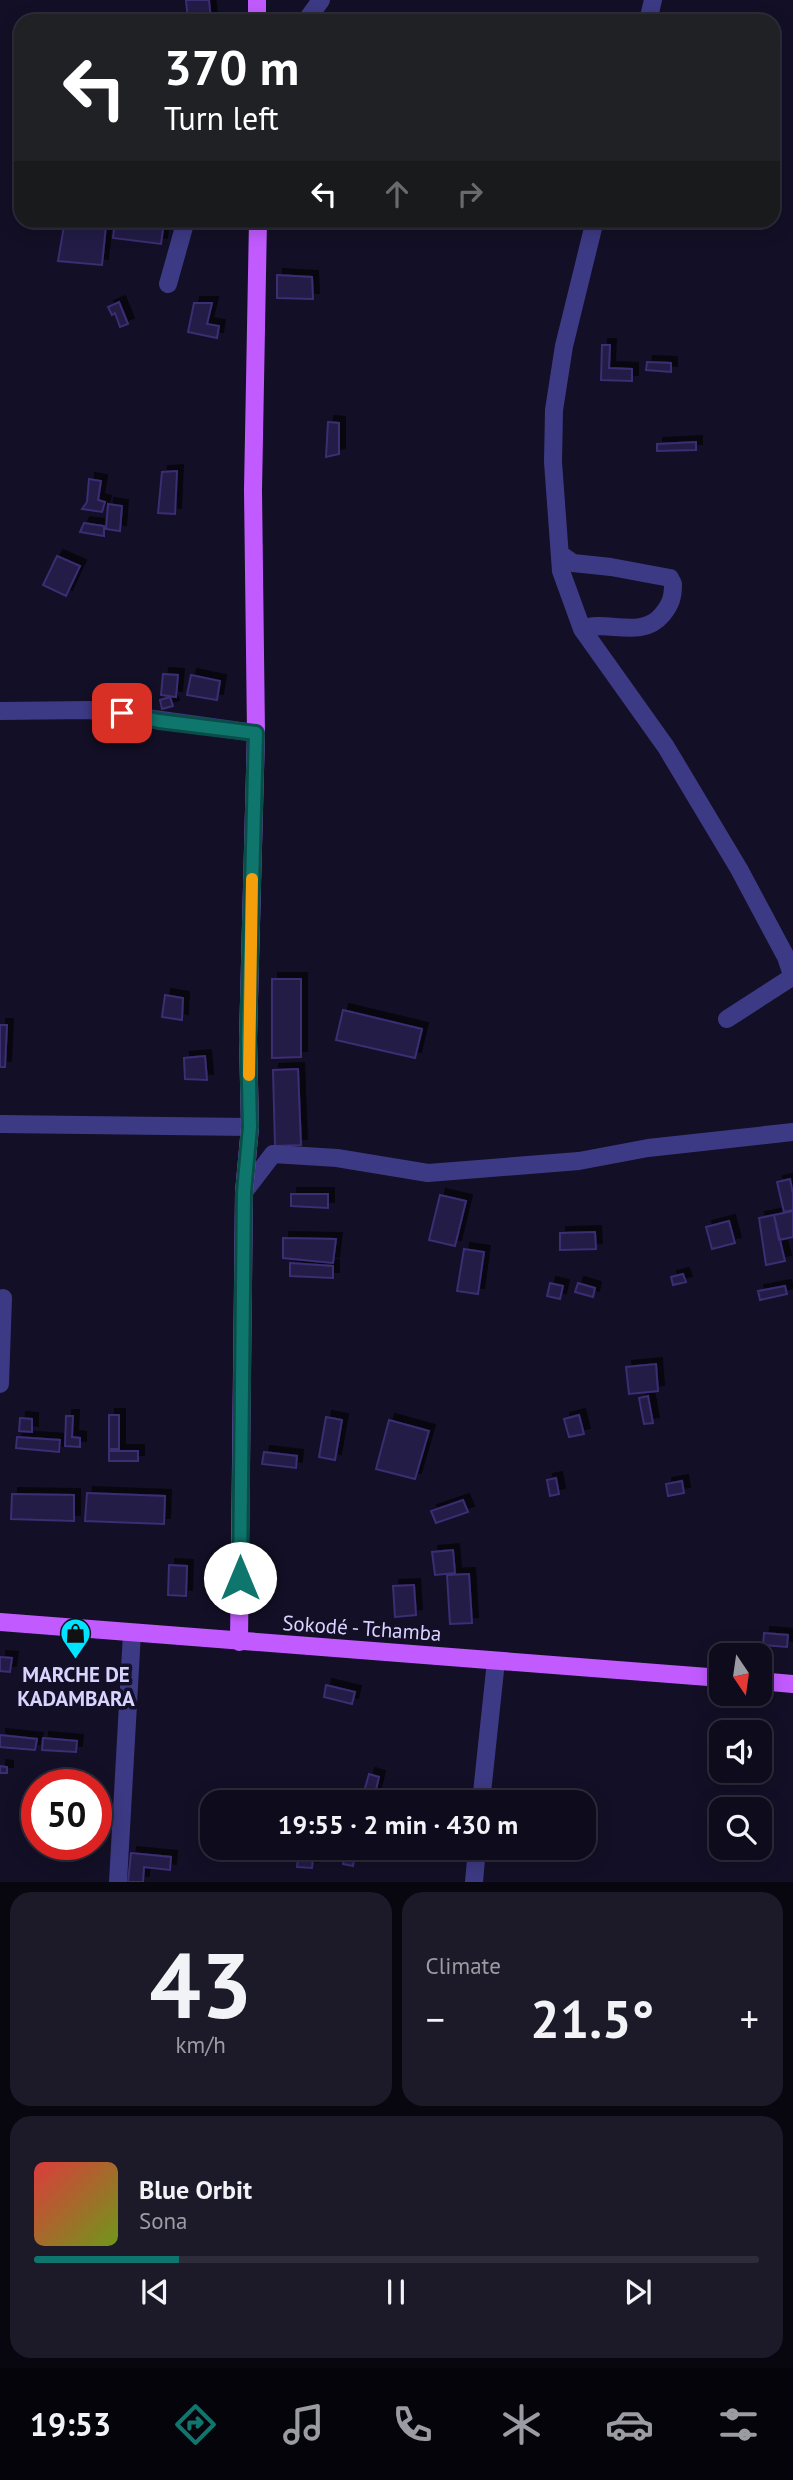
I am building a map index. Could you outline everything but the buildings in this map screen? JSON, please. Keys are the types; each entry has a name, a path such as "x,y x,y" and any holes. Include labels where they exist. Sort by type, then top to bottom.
{"main road":[{"path":"239,1642 244,1192 250,1127 248,1039 256,733 253,490 258,228"},
{"name":"Sokodé - Tchamba","path":"0,1622 709,1677"},
{"path":"772,1682 793,1684"}],"street":[{"path":"168,284 184,228"},
{"path":"593,228 564,346 554,410 553,462 561,571 582,629 666,747 707,813 781,946 793,977 727,1019"},
{"path":"559,554 573,563 637,571 670,578 673,584 670,606 646,627 590,626 582,629"},
{"path":"0,711 89,710 256,733"},
{"path":"0,1124 250,1127"},
{"path":"244,1192 273,1154 337,1158 428,1173 579,1161 648,1148 793,1132"},
{"path":"0,1384 4,1298"},
{"path":"118,1881 132,1633"},
{"path":"482,1790 496,1661"},
{"path":"474,1881 476,1860"}],"slow traffic":[{"path":"249,1075 252,879"}],"place":[{"name":"MARCHE DE KADAMBARA","path":"76,1661"}],"route":[{"path":"122,713 159,721 256,733 248,1039 250,1127 244,1192 240,1578"}]}
